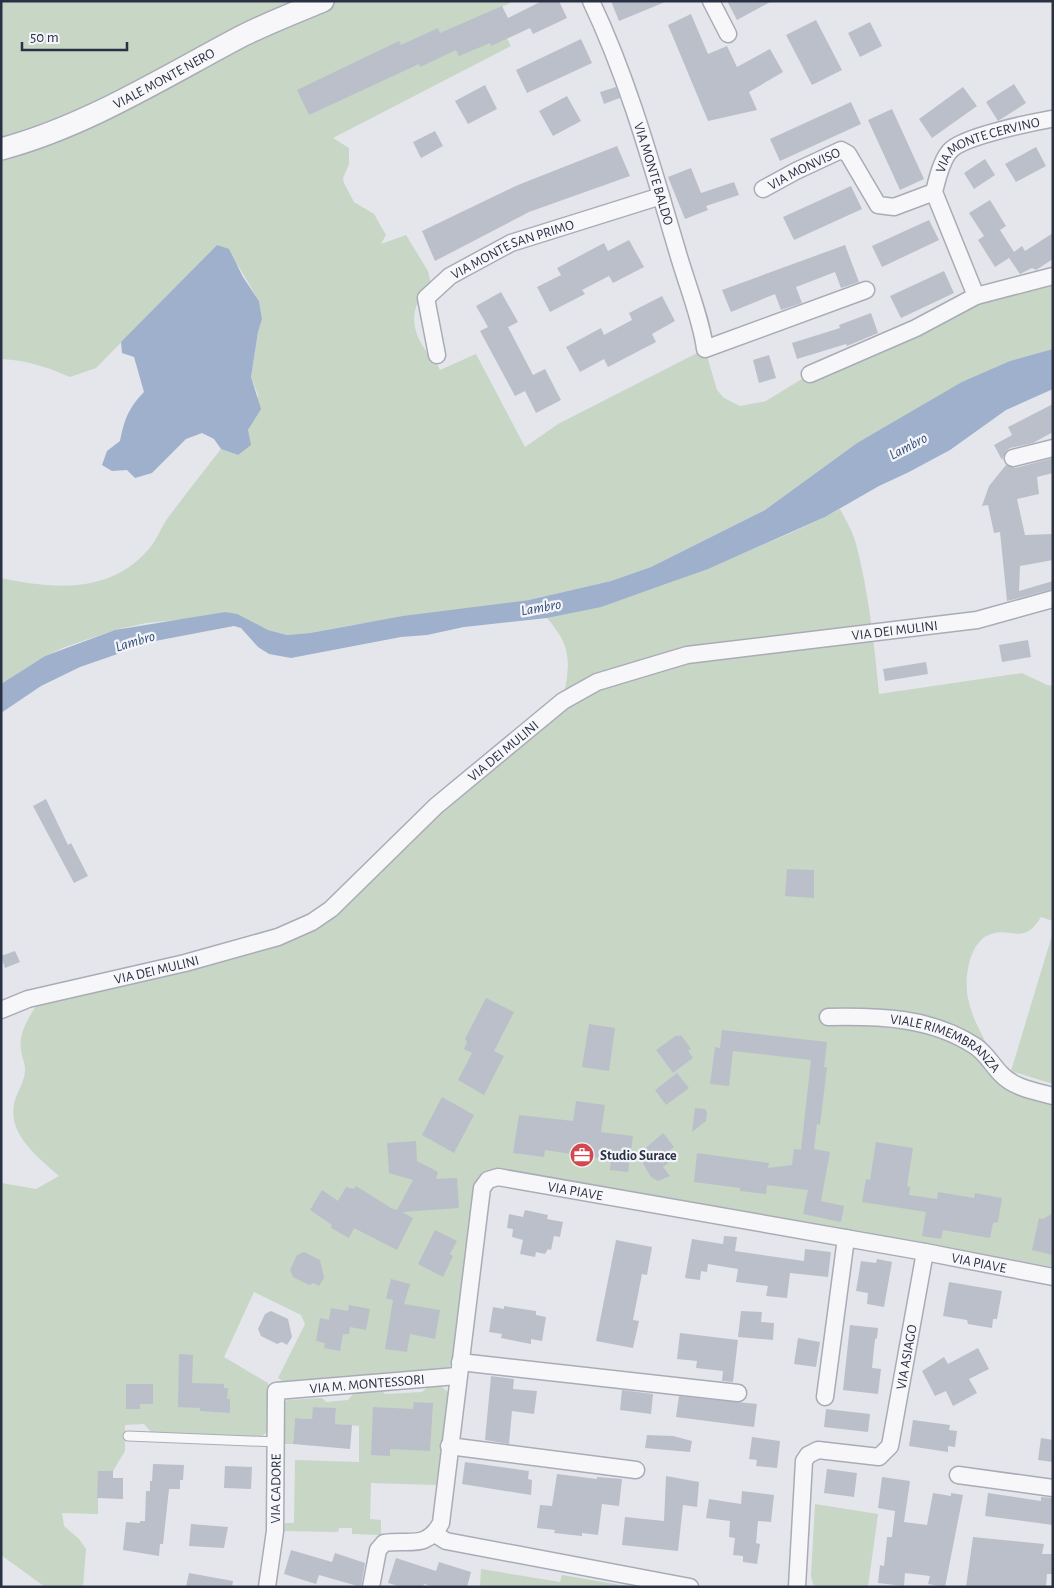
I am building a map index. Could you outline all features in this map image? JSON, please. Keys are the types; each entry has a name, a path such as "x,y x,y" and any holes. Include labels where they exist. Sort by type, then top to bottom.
{"street":[{"name":"VIALE MONTE NERO","path":"1,150 67,126 152,86 244,35 322,1"},
{"name":"VIA MONTE BALDO","path":"591,1 609,39 627,89 661,196 705,349 866,290"},
{"path":"711,1 728,34"},
{"name":"VIA MONTE CERVINO","path":"976,296 934,192 938,174 951,150 977,138 1051,119"},
{"name":"VIA MONVISO","path":"763,189 796,170 841,150 848,154 878,205 894,207 934,192"},
{"name":"VIA MONTE SAN PRIMO","path":"437,354 426,298 450,276 510,243 661,196"},
{"path":"810,374 916,328 976,296 1053,276"},
{"path":"1012,458 1053,448"},
{"name":"VIA DEI MULINI","path":"1,1010 28,999 194,961 278,937 312,922 331,909 436,806 563,701 597,682 687,655 977,620 1053,599"},
{"name":"VIALE RIMEMBRANZA","path":"828,1017 872,1016 911,1020 977,1046 1000,1074 1018,1086 1053,1096"},
{"name":"VIA PIAVE","path":"435,1534 441,1523 458,1369 482,1188 488,1180 498,1177 925,1252 1053,1277"},
{"path":"825,1397 846,1238"},
{"name":"VIA ASIAGO","path":"797,1587 804,1461 808,1454 818,1450 879,1457 890,1446 925,1252"},
{"path":"458,1369 738,1393"},
{"name":"VIA M. MONTESSORI","path":"276,1391 458,1369"},
{"name":"VIA CADORE","path":"267,1587 275,1531 276,1391"},
{"path":"449,1446 636,1470"},
{"path":"958,1475 1053,1488"},
{"path":"370,1587 378,1550 384,1543 428,1540 435,1534 446,1541 690,1587"}],"lane":[{"path":"128,1436 276,1442"}],"green space":[{"path":"1,1 309,1 158,76 1,143"},
{"path":"323,1 514,1 493,11 511,46 333,138 349,148 349,164 343,178 344,183 354,202 374,214 386,235 381,244 406,235 428,271 431,284 419,299 414,315 416,331 424,348 440,370 476,354 525,447 558,424 705,349 717,390 724,398 740,406 766,401 810,374 976,296 1053,276 1053,349 1010,361 962,383 857,443 765,510 651,567 611,581 529,600 352,625 310,633 287,635 268,630 225,612 189,619 146,623 115,630 65,647 45,656 1,684 1,578 60,586 79,585 115,575 132,565 147,551 167,519 221,449 238,455 250,426 258,395 251,377 258,332 262,319 259,301 239,267 217,245 96,368 70,377 36,365 1,359 1,149"},
{"path":"840,509 853,535 861,562 871,619 879,694 1022,673 1053,686 1053,921 1041,917 1029,931 1018,934 999,932 991,934 983,938 972,954 967,974 967,994 974,1019 987,1045 910,1027 965,1046 1008,1089 1031,1099 1053,1104 1053,1267 610,1187 493,1169 486,1171 478,1177 456,1361 448,1368 287,1384 278,1378 305,1324 301,1315 254,1292 224,1357 268,1383 268,1431 261,1437 151,1432 144,1424 125,1425 125,1451 113,1471 98,1471 98,1514 62,1513 64,1526 79,1539 86,1549 83,1587 45,1587 1,1555 1,1183 36,1189 59,1176 26,1144 20,1135 13,1115 15,1100 25,1071 21,1052 22,1035 27,1021 42,996 312,922 563,701 568,666 567,656 561,638 547,618 597,606 669,583 816,522"},
{"path":"1053,932 1053,1084 1011,1071"},
{"path":"440,1385 449,1393 436,1485 371,1483 370,1519 381,1520 381,1535 352,1534 352,1528 339,1528 338,1532 284,1531 285,1523 294,1523 295,1460 359,1462 359,1426 335,1424 336,1409 314,1407 312,1419 295,1418 293,1444 282,1444 282,1405 287,1400 322,1398 326,1402 348,1400 353,1394 381,1390 385,1394 422,1392 429,1386"},
{"path":"815,1504 878,1514 868,1587 817,1587 813,1584 811,1576"},
{"path":"481,1569 560,1582 562,1575 632,1587 480,1587"}],"water":[{"path":"217,245 229,249 243,277 259,301 262,319 258,332 251,377 261,409 248,430 251,445 238,455 221,449 214,439 202,433 186,439 152,473 135,478 127,470 112,471 102,465 107,451 120,441 128,414 144,392 134,357 122,353 121,342"},
{"name":"Lambro","path":"1053,349 1053,389 1006,410 950,450 879,486 825,517 708,569 601,607 547,618 464,627 427,635 401,637 291,658 269,654 258,647 241,628 234,626 155,641 80,667 41,686 1,713 1,684 45,656 115,630 225,612 237,614 268,630 287,635 310,633 403,616 529,600 611,581 651,567 765,510 857,443 962,382 1010,361"}],"building":[{"path":"542,1 559,1 567,18 533,34 530,28 491,46 490,43 459,56 456,50 420,67 419,64 309,115 297,90 399,41 401,45 438,28 440,33 502,6 508,18"},
{"path":"611,1 665,1 665,2 619,21"},
{"path":"727,1 772,1 737,20"},
{"path":"691,14 708,54 727,46 737,67 770,49 783,72 749,92 757,110 708,121 668,25"},
{"path":"816,20 842,70 812,85 786,35"},
{"path":"870,22 882,46 860,57 848,33"},
{"path":"581,39 592,63 527,93 516,70"},
{"path":"1014,84 1026,103 998,121 986,102"},
{"path":"485,85 497,109 468,124 455,101"},
{"path":"616,87 620,98 604,104 600,92"},
{"path":"963,87 977,106 932,138 919,119"},
{"path":"567,96 581,121 553,136 539,111"},
{"path":"851,102 861,124 780,161 770,139"},
{"path":"892,109 924,179 900,190 868,120"},
{"path":"435,131 443,146 421,158 413,142"},
{"path":"617,146 630,176 529,212 435,261 422,231 518,185"},
{"path":"1036,147 1046,166 1016,182 1005,164"},
{"path":"985,159 995,175 974,189 964,173"},
{"path":"691,168 701,193 734,182 739,195 706,206 708,210 685,219 668,177"},
{"path":"851,186 862,209 794,240 783,217"},
{"path":"990,200 1006,226 1000,230 1014,252 1022,246 1025,251 1053,233 1053,259 1036,270 1032,268 1020,274 1009,258 995,267 978,240 984,236 969,213"},
{"path":"929,220 939,240 882,267 872,246"},
{"path":"629,240 644,267 613,283 609,276 582,290 585,294 550,312 537,287 561,275 557,268 604,243 608,251"},
{"path":"845,245 859,282 841,288 835,272 796,287 802,303 781,310 775,294 731,312 722,290"},
{"path":"944,271 954,293 901,318 890,296"},
{"path":"501,292 518,322 508,327 533,375 545,369 561,400 536,413 525,391 515,396 480,331 488,327 476,306"},
{"path":"662,296 675,321 652,334 656,342 608,367 604,359 580,372 566,347 601,328 604,335 632,320 629,313"},
{"path":"871,313 878,333 847,346 846,344 797,359 792,343 840,328 839,325"},
{"path":"769,355 776,378 759,383 753,360"},
{"path":"1053,404 1053,432 1033,443 1010,448 1006,451 1002,460 994,445 1012,435 1008,427"},
{"path":"1053,458 1053,473 1037,477 1039,494 1017,499 1025,535 1053,534 1053,560 1020,566 1019,591 1053,581 1053,589 1007,601 1000,532 994,533 988,505 982,506 989,486 1006,465 1015,468"},
{"path":"1028,640 1031,657 1002,662 999,645"},
{"path":"926,662 928,674 885,681 883,669"},
{"path":"46,799 68,845 71,843 88,876 74,883 33,806"},
{"path":"787,869 814,870 814,898 785,896"},
{"path":"15,951 20,962 5,968 1,956"},
{"path":"486,998 514,1012 494,1051 504,1056 484,1095 458,1080 472,1053 464,1049 467,1042 465,1039"},
{"path":"589,1024 615,1028 609,1071 582,1067"},
{"path":"722,1030 827,1042 824,1067 827,1067 820,1125 817,1124 814,1149 830,1152 821,1201 844,1206 841,1222 803,1214 808,1190 767,1185 766,1194 740,1191 740,1188 694,1182 697,1153 769,1163 768,1168 792,1165 794,1149 801,1150 811,1060 733,1051 729,1086 710,1084 715,1047 720,1048"},
{"path":"677,1035 678,1037 681,1035 691,1049 688,1051 693,1058 673,1073 656,1050"},
{"path":"677,1073 689,1088 666,1105 655,1090"},
{"path":"442,1097 474,1115 454,1153 422,1135"},
{"path":"576,1101 605,1105 601,1132 633,1136 628,1172 610,1170 611,1160 545,1150 544,1157 513,1153 519,1115 573,1121"},
{"path":"695,1108 705,1109 707,1112 706,1121 692,1132"},
{"path":"663,1133 674,1147 669,1151 672,1160 663,1167 670,1176 658,1181 651,1177 638,1155"},
{"path":"416,1141 417,1161 438,1172 436,1179 457,1178 459,1208 402,1212 413,1218 397,1250 354,1228 349,1238 331,1228 332,1225 310,1210 322,1190 338,1201 346,1187 354,1189 356,1186 397,1210 413,1180 389,1173 387,1143"},
{"path":"876,1142 913,1148 907,1186 910,1187 909,1195 937,1199 938,1192 974,1198 975,1193 1002,1198 998,1222 993,1223 990,1238 943,1230 941,1239 922,1236 926,1212 862,1202 866,1179 870,1180"},
{"path":"525,1210 548,1215 547,1219 563,1222 560,1237 554,1236 551,1250 548,1249 545,1254 536,1252 535,1257 520,1254 523,1240 512,1237 513,1229 507,1228 509,1214 523,1217"},
{"path":"1053,1213 1053,1255 1032,1250 1039,1218 1043,1219"},
{"path":"435,1230 457,1241 450,1254 453,1256 443,1277 418,1264"},
{"path":"724,1236 737,1237 735,1251 804,1261 805,1249 831,1252 828,1277 790,1273 787,1298 766,1296 768,1286 736,1282 738,1269 708,1264 707,1272 701,1271 700,1280 685,1278 692,1239 723,1244"},
{"path":"616,1240 652,1247 647,1275 642,1274 633,1320 639,1321 633,1348 596,1341"},
{"path":"304,1252 320,1260 324,1278 319,1286 314,1283 309,1285 293,1277 290,1270 297,1255"},
{"path":"877,1259 892,1262 884,1307 867,1304 868,1293 856,1291 861,1261 876,1263"},
{"path":"391,1279 410,1284 404,1304 440,1310 435,1339 410,1334 407,1352 385,1349 393,1300 386,1298"},
{"path":"949,1282 1002,1291 997,1319 993,1319 992,1328 968,1324 967,1320 943,1316"},
{"path":"349,1305 370,1309 366,1330 350,1327 349,1334 343,1334 340,1351 324,1348 325,1343 316,1341 320,1318 329,1320 331,1308 348,1311"},
{"path":"504,1306 536,1311 536,1315 546,1317 542,1341 531,1339 531,1344 501,1338 502,1334 489,1332 493,1307 504,1309"},
{"path":"271,1311 288,1319 292,1337 287,1345 282,1342 277,1344 261,1336 258,1329 265,1314"},
{"path":"741,1311 762,1312 761,1322 774,1323 773,1340 738,1337"},
{"path":"850,1325 878,1328 872,1368 881,1369 878,1394 843,1390"},
{"path":"680,1333 738,1340 733,1382 722,1381 723,1371 696,1368 697,1361 677,1359"},
{"path":"798,1338 820,1342 816,1367 794,1364"},
{"path":"978,1348 989,1369 969,1379 977,1393 953,1406 946,1391 935,1396 922,1371 944,1357 948,1364"},
{"path":"179,1354 193,1355 192,1383 224,1384 224,1388 228,1388 227,1399 230,1399 230,1413 200,1411 200,1408 178,1407"},
{"path":"491,1376 514,1379 513,1389 537,1391 534,1414 512,1411 509,1444 485,1440"},
{"path":"126,1384 153,1384 153,1404 140,1404 140,1409 126,1409"},
{"path":"622,1390 653,1394 651,1414 620,1410"},
{"path":"679,1396 757,1404 754,1427 676,1417"},
{"path":"414,1402 433,1403 430,1451 390,1449 390,1456 371,1455 373,1407 413,1409"},
{"path":"313,1407 336,1408 335,1424 352,1425 350,1449 293,1444 295,1418 312,1419"},
{"path":"826,1409 870,1414 868,1432 824,1427"},
{"path":"913,1420 950,1425 949,1430 957,1431 955,1447 948,1446 948,1452 909,1446"},
{"path":"647,1435 673,1436 692,1441 690,1452 645,1448"},
{"path":"752,1437 780,1441 777,1468 756,1466 757,1460 749,1459"},
{"path":"1041,1438 1053,1440 1053,1462 1038,1460"},
{"path":"465,1462 529,1471 528,1479 532,1480 531,1495 462,1484"},
{"path":"153,1464 184,1465 180,1489 169,1489 163,1544 160,1544 159,1556 123,1550 126,1522 140,1523 140,1521 145,1521 146,1491 150,1491"},
{"path":"225,1466 252,1467 251,1489 224,1488"},
{"path":"827,1469 857,1473 854,1497 824,1493"},
{"path":"98,1471 113,1471 113,1478 123,1478 123,1499 97,1498"},
{"path":"557,1474 597,1479 597,1477 622,1479 619,1506 602,1504 598,1535 582,1533 582,1536 554,1533 555,1530 537,1528 540,1505 552,1506"},
{"path":"666,1476 699,1482 697,1507 683,1505 678,1551 622,1545 625,1517 664,1521"},
{"path":"882,1477 910,1481 904,1522 927,1525 933,1493 951,1496 951,1493 963,1495 945,1587 928,1584 930,1576 905,1573 904,1586 878,1583 880,1565 884,1566 887,1537 892,1537 895,1511 878,1508"},
{"path":"742,1491 774,1495 771,1522 758,1521 756,1543 760,1544 757,1564 743,1562 743,1556 733,1555 735,1538 729,1537 730,1521 706,1518 709,1499 741,1504"},
{"path":"988,1493 1041,1501 1041,1497 1053,1498 1053,1525 985,1516"},
{"path":"191,1524 228,1527 224,1548 189,1546"},
{"path":"973,1537 1044,1544 1042,1554 1053,1554 1053,1574 1047,1574 1046,1587 966,1587"},
{"path":"291,1550 332,1562 335,1553 365,1563 361,1587 319,1575 316,1584 284,1574"},
{"path":"396,1558 436,1571 439,1562 471,1572 467,1587 435,1587 424,1584 423,1587 402,1587 388,1583"},
{"path":"189,1573 233,1581 232,1587 186,1587"}],"place":[{"name":"Studio Surace","path":"582,1155"}]}
